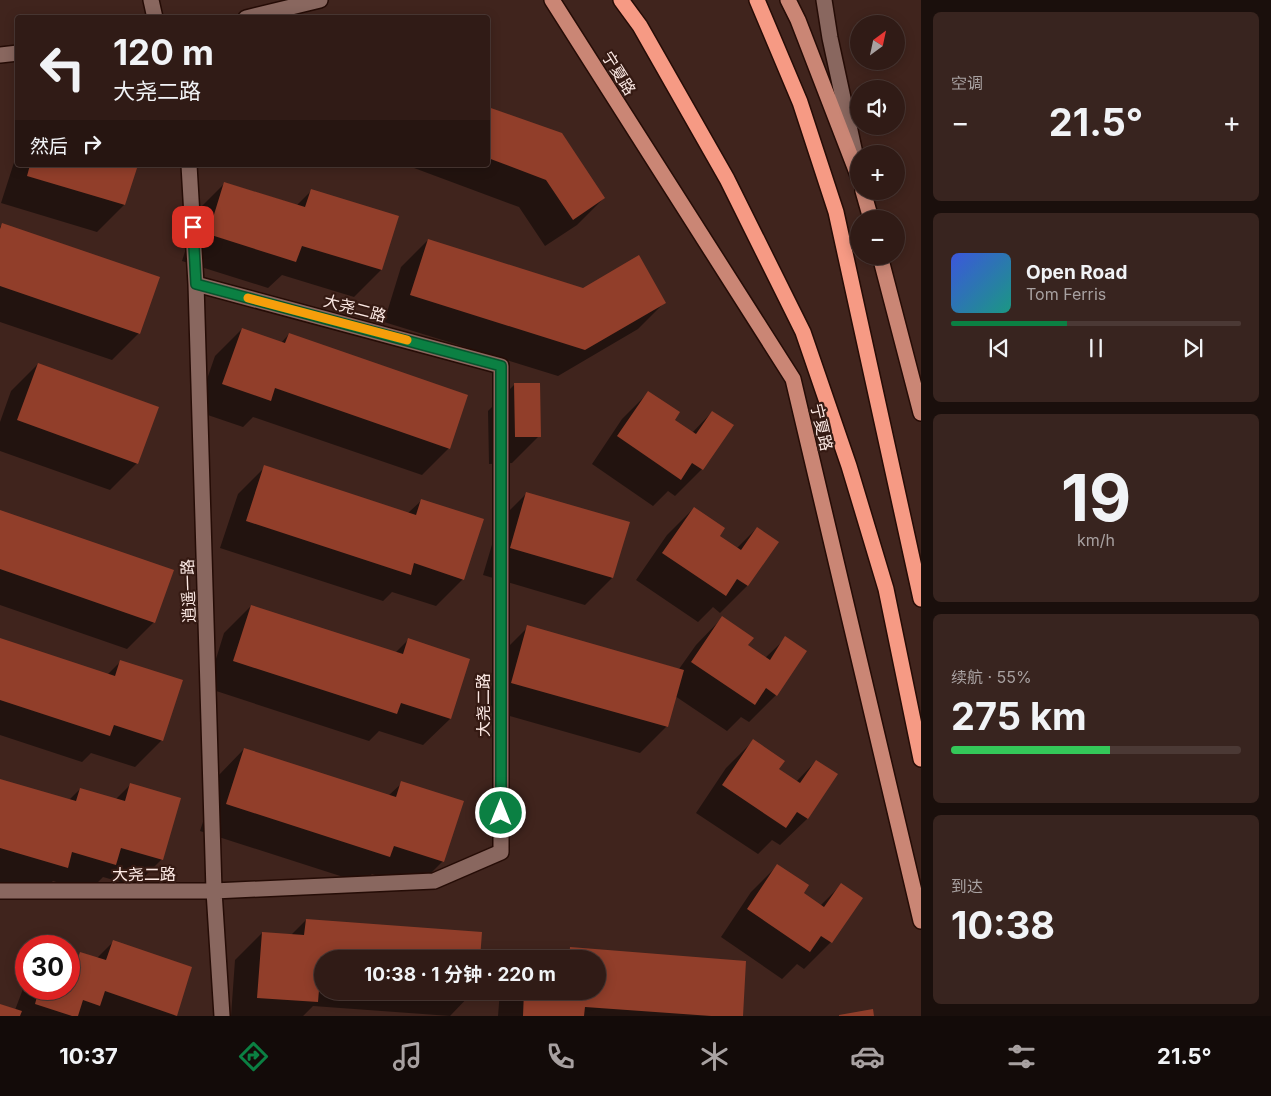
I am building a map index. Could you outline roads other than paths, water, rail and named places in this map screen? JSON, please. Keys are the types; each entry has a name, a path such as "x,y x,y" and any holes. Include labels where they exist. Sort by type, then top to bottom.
{"highway":[{"path":"621,0 640,26 727,178 803,332 849,466 886,589 921,759"},
{"path":"757,0 800,102 836,212 921,599"}],"main road":[{"name":"宁夏路","path":"552,0 793,379 921,921"},
{"path":"788,0 798,20 850,155"},
{"path":"882,265 921,413"}],"street":[{"path":"151,0 155,15"},
{"path":"258,15 320,0"},
{"path":"824,0 830,38 853,145"},
{"path":"0,55 15,53"},
{"name":"逍遥一路","path":"188,167 196,284 214,891 222,1016"},
{"name":"大尧二路","path":"0,891 214,891 434,881 501,852 501,366 196,284"}]}
